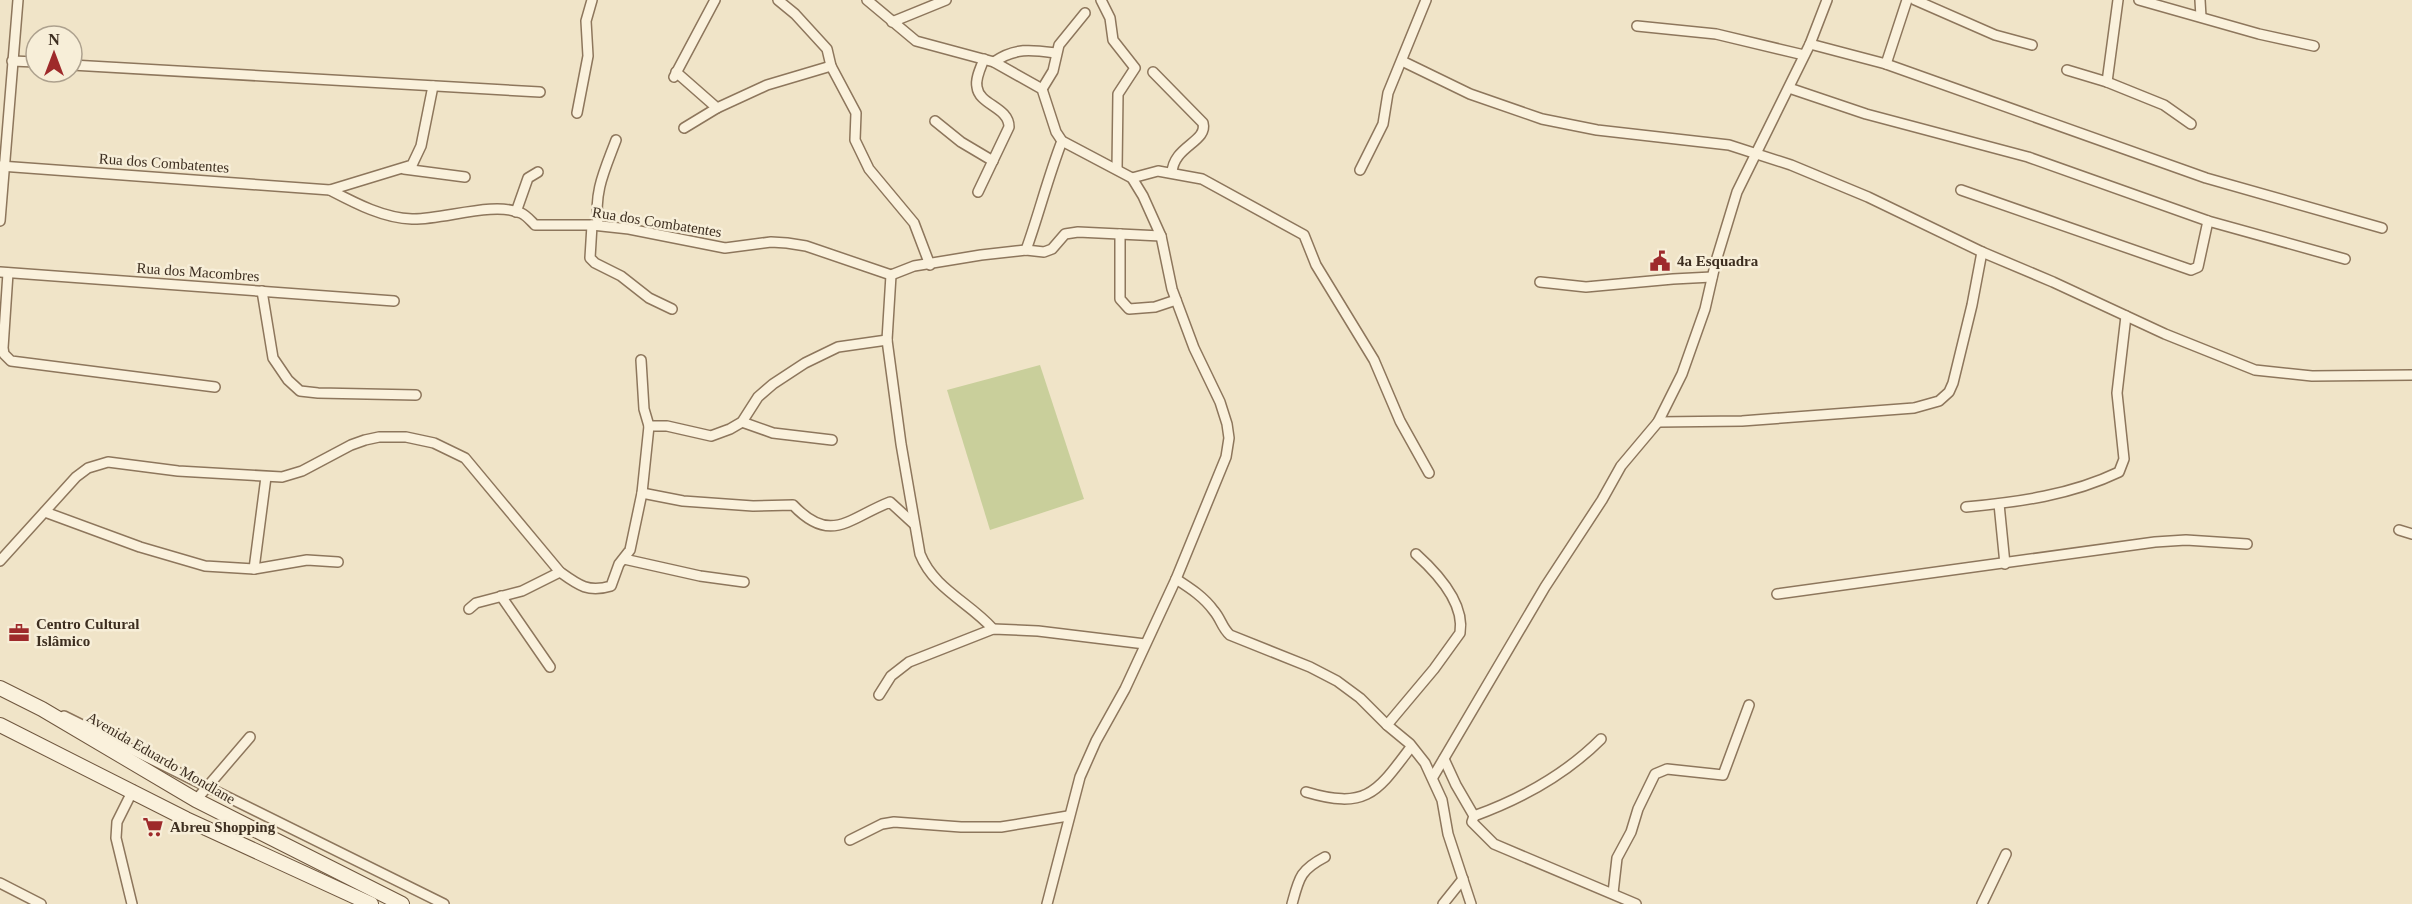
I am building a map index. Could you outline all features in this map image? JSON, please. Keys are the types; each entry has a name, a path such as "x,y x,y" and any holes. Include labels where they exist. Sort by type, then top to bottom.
{"main road":[{"name":"Avenida Eduardo Mondlane","path":"0,688 42,708 196,800 402,904"},
{"path":"0,725 346,899 371,904"}],"street":[{"path":"0,221 18,0"},
{"path":"577,113 588,56 586,21 592,0"},
{"path":"715,0 675,75 717,108"},
{"path":"778,0 795,14 827,49 831,66 856,114 855,140 869,169 914,223 930,265"},
{"path":"867,0 916,41 948,51 984,58 1042,89 1048,100 1056,132 1062,141 1132,178 1161,236 1176,300 1194,348 1220,402 1227,424 1229,438 1226,457 1176,579 1125,689 1096,741 1080,777 1068,816 1047,904"},
{"path":"892,22 946,0"},
{"path":"1101,0 1107,10 1113,40 1135,68 1117,100 1117,169"},
{"path":"1360,170 1383,124 1388,93 1426,0"},
{"path":"1433,777 1545,587 1602,500 1621,466 1658,422 1682,374 1705,309 1737,192 1810,44 1827,0"},
{"path":"1886,63 1907,0"},
{"path":"1915,0 1995,35 2032,45"},
{"path":"2107,82 2118,0"},
{"path":"2139,0 2259,34 2314,46"},
{"path":"2200,0 2200,17"},
{"path":"1042,89 1053,71 1056,53 1063,37 1085,12"},
{"path":"1637,26 1716,34 1804,55"},
{"path":"1810,44 1886,63 2206,178 2382,228"},
{"path":"994,62 1016,51 1056,53"},
{"path":"978,192 1010,127 1009,121 978,91 976,84 984,58"},
{"path":"12,61 24,62"},
{"path":"1402,61 1470,94 1542,119 1597,130 1729,146 1791,165 1868,197 1982,252 2202,351 2255,370 2312,376 2412,375"},
{"path":"84,66 540,92"},
{"path":"684,128 717,108 766,85 831,66"},
{"path":"2067,70 2107,82 2164,105 2191,124"},
{"path":"1153,72 1203,123 1204,128 1202,135 1178,153 1172,164 1172,173"},
{"path":"404,170 412,165 421,146 433,86"},
{"path":"1788,88 1866,114 2028,157 2208,221 2345,259"},
{"path":"935,121 961,142 993,161"},
{"path":"616,140 599,181 590,258 621,276 649,298 672,309"},
{"path":"1026,250 1062,141"},
{"name":"Rua dos Combatentes","path":"3,166 330,190 359,205 410,219 433,218 472,211 516,212 522,213 536,225 595,225 629,229 724,248 771,242 806,246 891,275"},
{"path":"330,190 372,176 404,170 465,177"},
{"path":"1132,178 1158,171 1202,179 1304,235 1316,265 1374,360 1400,421 1429,473"},
{"path":"516,212 528,178 538,172"},
{"path":"1961,190 2192,270 2198,267 2208,221"},
{"path":"993,629 935,579 925,566 920,554 887,340 891,275 914,266 981,255 1026,250 1044,252 1052,249 1065,234 1161,236"},
{"path":"1120,234 1120,299 1123,305 1129,309 1155,307 1176,300"},
{"path":"1658,422 1742,421 1810,416 1914,408 1939,401 1949,392 1953,383 1982,252"},
{"path":"4,273 3,348 4,354 11,361 215,387"},
{"name":"Rua dos Macombres","path":"4,273 394,301"},
{"path":"1540,282 1586,288 1665,279 1712,277"},
{"path":"262,291 273,358 288,380 300,391 416,395"},
{"path":"1966,507 2035,500 2110,476 2123,468 2117,393 2126,316"},
{"path":"649,426 667,426 711,436 742,422 758,397 805,363 838,347 887,340"},
{"path":"0,561 76,477 88,468 108,462 178,471 266,477 292,475 365,440 406,437 434,443 465,458 560,572 578,585 597,590 610,586 620,564 630,550 642,493 649,426 644,409 642,360"},
{"path":"742,422 773,433 832,440"},
{"path":"254,569 266,477"},
{"path":"642,493 683,501 753,506 793,505 805,518 826,527 846,525 890,502 914,524"},
{"path":"1999,504 2005,564"},
{"path":"45,512 176,558 206,566 254,569 307,560 338,562"},
{"path":"2398,530 2412,534"},
{"path":"1777,594 2155,542 2186,540 2247,544"},
{"path":"1387,725 1434,669 1460,633 1461,626 1456,605 1435,572 1416,554"},
{"path":"624,559 700,576 744,582"},
{"path":"469,609 476,603 522,591 560,572"},
{"path":"1176,579 1207,602 1230,635 1337,681 1360,698 1412,747 1433,777 1442,800 1448,834 1471,904"},
{"path":"501,596 549,667"},
{"path":"879,695 891,676 909,662 993,629 1038,631 1145,644"},
{"path":"1613,893 1617,858 1631,832 1638,809 1655,774 1667,769 1723,775 1749,705"},
{"path":"42,708 76,721 444,904"},
{"path":"196,800 250,737"},
{"path":"1474,816 1509,804 1523,796 1579,761 1601,739"},
{"path":"1306,792 1326,798 1350,799 1372,793 1385,782 1412,747"},
{"path":"1444,759 1474,816 1472,822 1494,844 1636,904"},
{"path":"132,904 116,838 117,822 133,790"},
{"path":"850,840 882,824 894,822 961,827 1001,827 1068,816"},
{"path":"1982,904 2006,854"},
{"path":"1292,904 1299,877 1306,868 1325,857"},
{"path":"1443,904 1462,879"},
{"path":"0,883 41,904"}],"green space":[{"path":"1040,365 1084,499 990,530 947,390"}],"place":[{"name":"4a Esquadra","path":"1660,261"},
{"name":"Centro Cultural Islâmico","path":"19,633"},
{"name":"Abreu Shopping","path":"153,827"}]}
